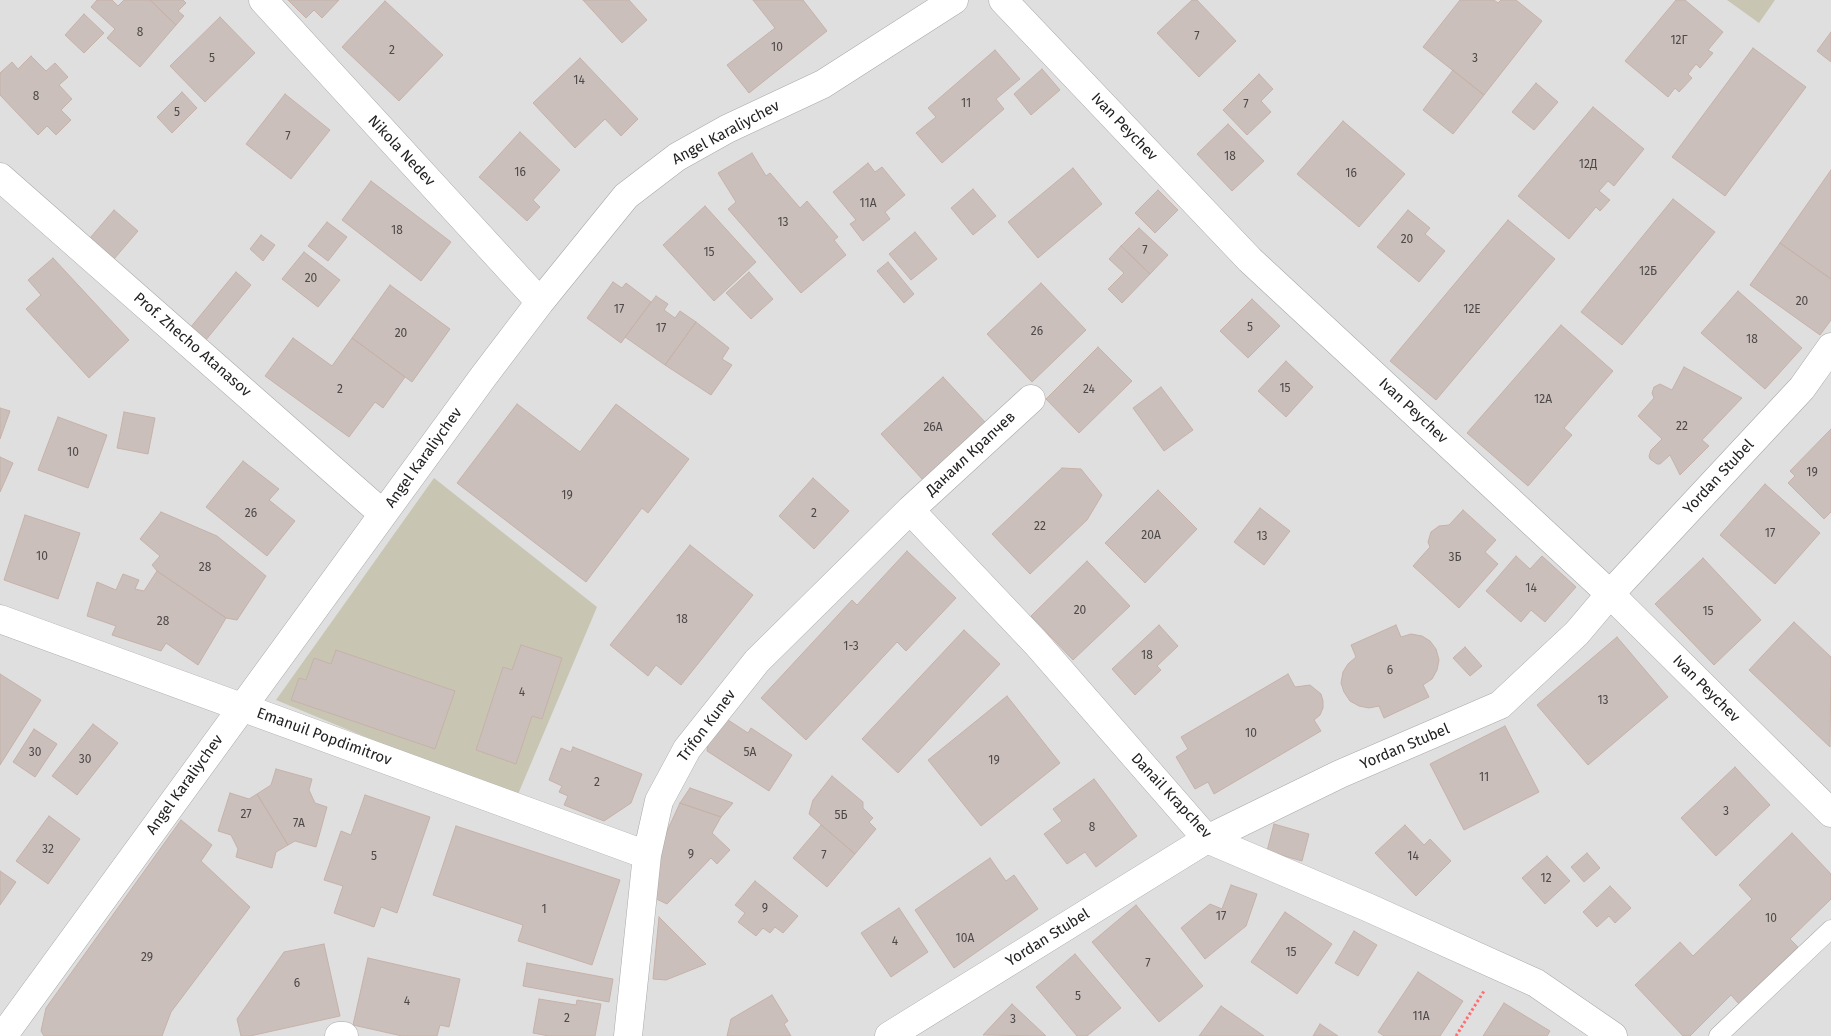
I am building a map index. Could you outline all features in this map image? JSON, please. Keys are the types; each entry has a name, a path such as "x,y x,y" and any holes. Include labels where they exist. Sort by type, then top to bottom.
{"street":[{"name":"Nikola Nedev","path":"263,0 540,302"},
{"name":"Angel Karaliychev","path":"3,1036 383,514 540,302 626,196 677,157 727,129 823,84 954,0"},
{"name":"Ivan Peychev","path":"1003,0 1250,260 1610,594 1831,813"},
{"name":"Prof. Zhecho Atanasov","path":"0,177 383,514"},
{"name":"Yordan Stubel","path":"889,1036 1207,839 1340,774 1500,705 1577,633 1610,594 1802,388 1831,347"},
{"name":"Данаил Крапчев","path":"910,510 1031,398"},
{"name":"Danail Krapchev","path":"910,510 1036,644 1207,839 1367,907 1536,984 1614,1036"},
{"name":"Trifon Kunev","path":"628,1036 648,855 659,801 687,749 757,661 910,510"},
{"name":"Emanuil Popdimitrov","path":"0,619 648,855"},
{"path":"339,1036 344,1036"}],"lane":[{"path":"1718,1036 1831,929"}],"path":[{"path":"1456,1036 1499,967"}],"shaded area":[{"path":"0,0 1831,0 1831,1036 0,1036"},
{"path":"1727,0 1775,0 1759,23"},
{"path":"434,478 597,607 516,799 276,700"}],"building":[{"path":"97,0 112,0 118,6 124,0 150,0 176,25 140,67 107,38 115,29 91,7"},
{"path":"150,0 183,0 186,3 178,11 184,16 176,25"},
{"path":"288,0 339,0 322,18 314,10 306,18"},
{"path":"583,0 629,0 647,20 622,43"},
{"path":"753,0 803,0 827,31 749,93 727,65 775,28"},
{"path":"1192,0 1197,0 1236,41 1199,77 1157,33"},
{"path":"1460,0 1494,0 1498,3 1501,0 1516,0 1542,21 1484,95 1423,47"},
{"path":"1676,0 1685,0 1723,32 1708,50 1713,53 1700,68 1696,64 1688,74 1692,78 1679,92 1675,88 1668,97 1625,61"},
{"path":"385,1 443,55 399,101 342,47"},
{"path":"84,14 104,33 84,53 65,35"},
{"path":"220,17 255,53 205,102 170,66"},
{"path":"1831,32 1831,62 1817,51"},
{"path":"1753,48 1806,87 1725,196 1672,157"},
{"path":"995,50 1020,79 996,99 1004,109 942,163 916,133 936,117 928,108"},
{"path":"31,56 46,71 55,63 68,77 59,85 72,99 61,110 71,120 56,135 47,126 38,135 0,95 0,73 12,62 18,69"},
{"path":"580,58 638,119 621,136 605,119 575,148 533,103"},
{"path":"1042,69 1060,90 1031,115 1014,94"},
{"path":"1453,70 1484,95 1453,134 1423,110"},
{"path":"1259,74 1273,89 1261,101 1271,112 1247,135 1223,110"},
{"path":"1536,83 1558,102 1534,130 1512,112"},
{"path":"182,92 197,108 172,133 157,117"},
{"path":"285,94 330,130 291,179 246,144"},
{"path":"1593,107 1644,149 1614,186 1608,181 1599,191 1610,200 1600,211 1596,207 1569,239 1518,196"},
{"path":"1343,121 1405,174 1359,227 1297,174"},
{"path":"1228,124 1264,161 1232,191 1197,154"},
{"path":"520,132 560,170 533,200 540,207 527,221 479,177"},
{"path":"752,153 766,176 770,173 800,208 807,201 838,237 834,240 846,255 801,293 728,209 736,202 718,173"},
{"path":"868,163 875,172 882,167 905,195 885,212 890,219 863,241 850,224 856,220 833,192"},
{"path":"1073,168 1102,204 1038,258 1008,222"},
{"path":"1831,170 1831,279 1780,243"},
{"path":"371,181 451,242 421,281 342,220"},
{"path":"973,189 996,216 973,235 951,208"},
{"path":"1158,190 1178,210 1155,233 1135,213"},
{"path":"1673,199 1715,232 1622,345 1581,312"},
{"path":"705,206 756,262 714,301 663,245"},
{"path":"114,210 138,231 114,259 90,238"},
{"path":"1408,210 1430,228 1425,234 1445,251 1419,282 1377,247"},
{"path":"1508,220 1555,259 1436,400 1390,361"},
{"path":"327,222 347,237 328,261 308,246"},
{"path":"1139,228 1168,255 1150,274 1121,246"},
{"path":"915,232 937,259 911,280 889,254"},
{"path":"261,235 275,245 263,261 250,249"},
{"path":"1780,243 1831,279 1831,320 1820,335 1750,285"},
{"path":"1121,246 1150,274 1122,303 1108,289 1124,273 1109,259"},
{"path":"304,252 340,280 318,307 282,279"},
{"path":"53,258 129,340 89,378 26,309 41,295 28,280"},
{"path":"888,262 914,294 904,303 877,271"},
{"path":"236,272 251,285 205,341 190,328"},
{"path":"749,272 773,299 751,319 726,293"},
{"path":"613,282 622,288 626,283 651,302 621,343 587,318"},
{"path":"1041,283 1086,330 1032,382 987,334"},
{"path":"390,285 450,329 412,382 352,338"},
{"path":"1738,291 1802,348 1765,389 1701,333"},
{"path":"656,296 668,304 664,310 675,318 680,311 696,322 665,365 625,337"},
{"path":"1252,299 1280,326 1248,358 1220,331"},
{"path":"696,322 729,348 722,359 732,365 711,395 665,365"},
{"path":"1561,325 1613,371 1564,428 1572,435 1528,486 1467,433"},
{"path":"293,338 332,366 352,338 405,377 383,408 375,402 349,437 265,376"},
{"path":"1098,347 1132,381 1079,433 1046,399"},
{"path":"1286,361 1313,387 1286,417 1258,391"},
{"path":"1684,367 1742,398 1702,440 1709,446 1680,475 1670,455 1660,464 1650,459 1651,450 1662,439 1638,416 1654,398 1652,393 1654,387 1660,384 1672,390"},
{"path":"943,377 985,422 923,480 881,434"},
{"path":"1161,387 1193,430 1164,451 1133,408"},
{"path":"517,404 580,452 616,404 689,459 648,513 642,508 586,582 457,483"},
{"path":"0,408 10,411 0,439"},
{"path":"124,412 155,418 148,454 117,448"},
{"path":"58,417 107,435 88,488 38,470"},
{"path":"1831,429 1831,512 1824,519 1788,483 1795,476 1790,471"},
{"path":"0,457 13,463 0,492"},
{"path":"243,461 279,489 269,500 295,521 267,556 206,507"},
{"path":"1062,468 1081,469 1102,495 1087,520 1030,574 992,534"},
{"path":"813,478 849,511 814,549 779,516"},
{"path":"1765,484 1820,533 1775,584 1720,535"},
{"path":"1158,490 1197,529 1145,583 1105,543"},
{"path":"1260,508 1290,531 1264,565 1234,542"},
{"path":"1463,510 1496,540 1485,552 1498,564 1459,608 1413,566 1430,547 1428,542 1431,532 1439,526 1449,525"},
{"path":"161,512 217,536 266,576 237,620 226,618 157,571 152,565 160,556 140,539"},
{"path":"25,515 80,533 58,599 4,580"},
{"path":"690,545 753,595 681,685 656,665 648,676 610,645"},
{"path":"907,551 956,598 906,651 897,642 806,740 761,698 852,600 857,605"},
{"path":"1516,556 1530,569 1542,556 1576,587 1545,622 1531,610 1521,622 1486,591"},
{"path":"1703,558 1761,620 1714,665 1655,604"},
{"path":"1087,561 1130,606 1073,660 1031,616"},
{"path":"157,571 226,618 198,665 166,643 161,651 112,635 116,626 87,616 97,582 116,590 123,574 139,580 135,589 144,591"},
{"path":"1794,622 1831,657 1830,747 1749,670"},
{"path":"1159,625 1178,646 1157,666 1161,670 1135,695 1112,669"},
{"path":"1396,625 1401,637 1411,634 1422,636 1430,641 1436,649 1439,660 1437,670 1432,679 1423,685 1429,697 1384,718 1379,706 1369,708 1359,706 1350,701 1341,683 1343,672 1356,657 1351,645"},
{"path":"964,630 1000,664 898,773 862,739"},
{"path":"1617,637 1668,697 1588,765 1537,705"},
{"path":"521,645 562,658 542,719 532,716 516,764 476,750 503,667 512,670"},
{"path":"1465,647 1482,666 1470,676 1453,658"},
{"path":"336,650 455,691 435,749 291,700 299,678 306,680 314,658 331,664"},
{"path":"0,674 41,700 0,765"},
{"path":"1288,674 1295,687 1310,685 1321,694 1323,708 1320,715 1314,720 1321,731 1214,794 1208,782 1195,789 1176,757 1188,749 1181,737"},
{"path":"1007,696 1060,763 981,826 928,760"},
{"path":"722,716 748,733 751,728 792,755 769,791 707,751 709,736"},
{"path":"93,724 118,743 77,795 52,776"},
{"path":"1505,726 1539,792 1464,830 1430,764"},
{"path":"34,729 57,744 35,777 13,762"},
{"path":"573,747 642,774 631,803 604,821 564,805 568,796 559,792 562,786 549,780 561,748 571,752"},
{"path":"1735,767 1770,805 1716,856 1681,818"},
{"path":"276,769 312,779 309,790 315,803 327,807 316,847 295,841 288,845 257,794 271,785"},
{"path":"832,776 863,802 863,808 873,818 869,822 876,829 855,854 809,814 813,800"},
{"path":"1094,779 1137,836 1096,867 1085,852 1067,864 1044,834 1062,821 1053,809"},
{"path":"690,788 733,803 721,817 680,803"},
{"path":"230,793 249,799 257,794 288,845 276,852 272,868 236,857 238,849 231,835 218,831"},
{"path":"365,795 430,817 397,913 381,907 374,927 334,913 343,886 324,880 341,831 351,835"},
{"path":"680,803 721,817 712,833 730,850 717,864 711,858 667,904 652,897 657,853"},
{"path":"49,816 80,839 48,884 16,861"},
{"path":"181,820 212,845 201,861 250,907 171,1012 162,1036 44,1036 41,1031 46,1008"},
{"path":"1274,824 1309,834 1302,861 1267,851"},
{"path":"821,825 855,854 827,887 793,858"},
{"path":"1405,825 1424,845 1430,839 1451,861 1416,896 1375,853"},
{"path":"456,826 620,880 592,965 518,941 523,925 433,895"},
{"path":"1792,833 1831,874 1831,899 1790,939 1798,947 1739,1004 1731,995 1690,1036 1683,1036 1635,985 1680,942 1693,956 1752,899 1739,885"},
{"path":"1587,853 1600,868 1584,882 1571,867"},
{"path":"1547,856 1570,881 1545,904 1522,878"},
{"path":"990,858 1006,881 1014,875 1038,909 954,968 915,910"},
{"path":"0,871 16,882 0,905"},
{"path":"755,881 798,916 783,933 775,927 770,933 763,928 756,936 738,922 745,913 735,905"},
{"path":"1231,885 1257,894 1246,926 1205,959 1181,928 1210,904 1222,909"},
{"path":"1610,886 1631,908 1615,923 1609,916 1597,927 1583,912"},
{"path":"1136,905 1203,986 1159,1022 1092,942"},
{"path":"899,908 928,952 891,977 861,933"},
{"path":"1285,912 1332,944 1297,994 1251,962"},
{"path":"659,917 706,964 666,980 653,979"},
{"path":"1354,931 1377,945 1358,976 1335,963"},
{"path":"324,944 340,1016 250,1036 241,1036 237,1019 284,952"},
{"path":"1075,954 1121,1008 1087,1036 1077,1036 1036,987"},
{"path":"368,958 460,979 449,1027 440,1025 437,1036 402,1036 353,1025"},
{"path":"527,963 613,979 609,1002 523,986"},
{"path":"1418,972 1463,1001 1440,1036 1384,1036 1378,1032"},
{"path":"772,995 788,1021 784,1024 791,1036 727,1036 731,1019"},
{"path":"539,999 576,1005 577,1000 601,1004 595,1036 549,1036 533,1033"},
{"path":"1504,1003 1550,1031 1547,1036 1483,1036"},
{"path":"1012,1004 1046,1036 983,1035"},
{"path":"1221,1006 1264,1036 1199,1036"},
{"path":"1320,1024 1338,1036 1313,1036"}]}
